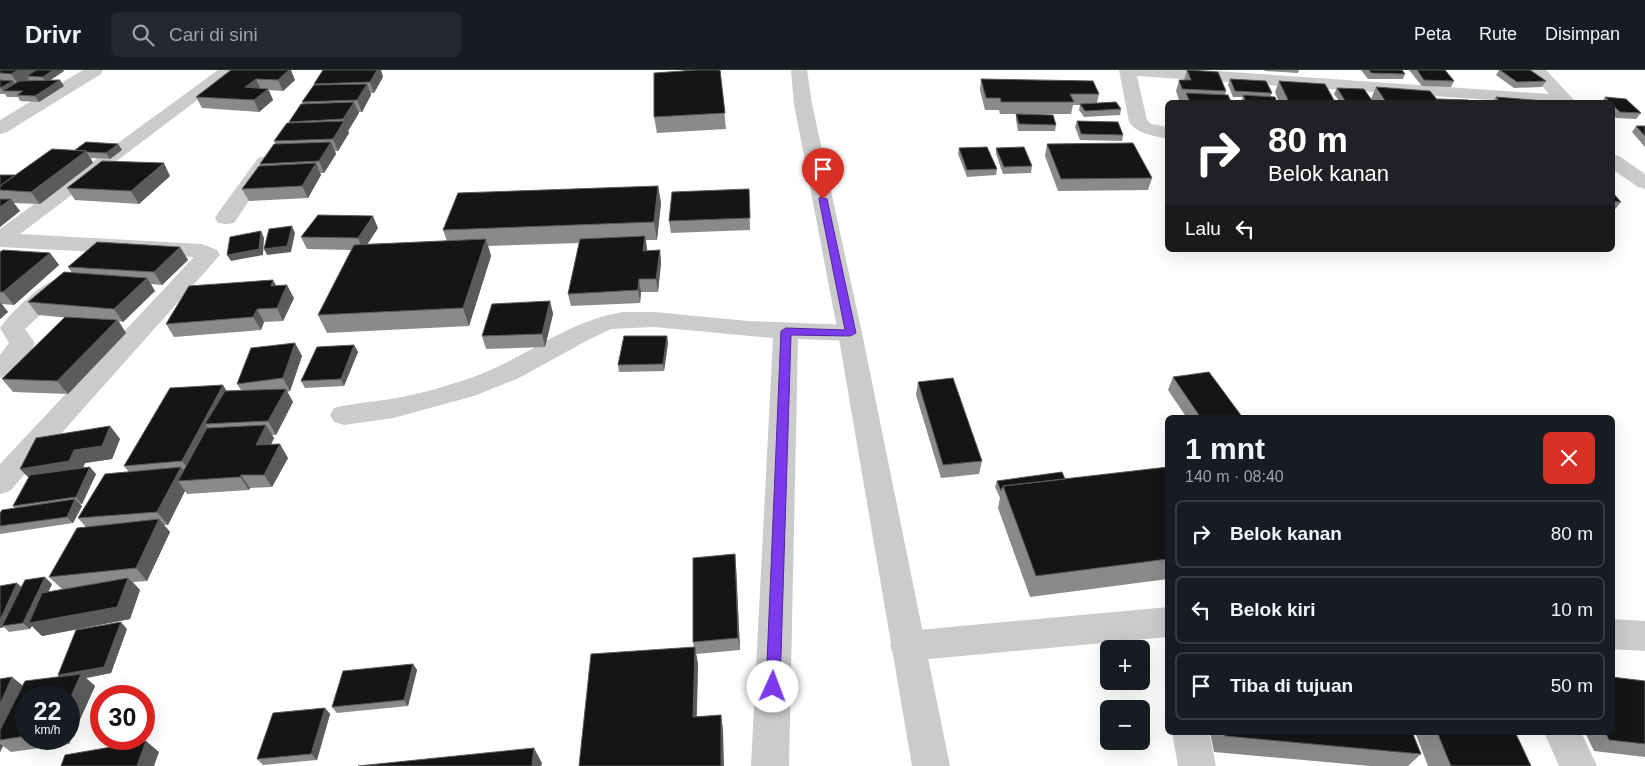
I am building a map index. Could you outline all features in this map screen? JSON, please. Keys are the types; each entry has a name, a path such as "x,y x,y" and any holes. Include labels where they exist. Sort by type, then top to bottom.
{"street":[{"path":"0,128 94,70"},
{"path":"0,240 229,70"},
{"path":"799,70 803,104 850,333 907,646 931,766"},
{"path":"1165,132 1145,128 1138,122 1127,70 1552,100"},
{"path":"1536,70 1565,100"},
{"path":"226,218 276,148"},
{"path":"1615,163 1645,182"},
{"path":"0,240 202,251 210,255 0,482"},
{"path":"0,369 16,355 22,342 12,329 26,313 82,268"},
{"path":"344,415 390,410 481,383 532,362 581,332 610,322 646,320 786,331 850,333"},
{"path":"770,766 786,331"},
{"path":"907,646 1165,622"},
{"path":"1615,634 1645,636"},
{"path":"1191,735 1197,766"},
{"path":"1563,735 1578,766"}],"building":[{"path":"0,70 18,70 11,74 0,73"},
{"path":"36,70 53,70 43,77 27,76"},
{"path":"231,70 289,70 278,80 256,79 245,87 268,89 254,100 196,97"},
{"path":"323,70 377,70 370,82 314,84"},
{"path":"720,70 725,113 654,117 654,73"},
{"path":"1187,70 1218,72 1226,91 1182,89 1179,80 1191,80"},
{"path":"1369,70 1402,70 1405,74 1371,73"},
{"path":"1417,70 1445,70 1454,81 1424,80"},
{"path":"1500,70 1530,70 1546,81 1517,82"},
{"path":"981,79 1093,81 1099,94 1070,94 1074,102 1001,102 1000,98 986,98"},
{"path":"1230,79 1266,81 1272,93 1235,91"},
{"path":"0,80 13,81 0,88"},
{"path":"60,80 35,96 17,95 23,91 3,91 19,81"},
{"path":"1279,81 1325,84 1334,100 1288,100"},
{"path":"367,84 357,100 302,102 314,85"},
{"path":"1376,87 1430,91 1437,100 1385,100"},
{"path":"1337,88 1364,89 1372,100 1345,100"},
{"path":"1186,93 1228,95 1230,100 1189,100"},
{"path":"1243,95 1275,97 1276,100 1245,100"},
{"path":"1496,97 1533,100 1498,100"},
{"path":"1605,97 1626,99 1641,113 1620,112 1615,107 1615,100 1608,100"},
{"path":"354,102 343,119 289,122 301,104"},
{"path":"1116,102 1121,109 1085,111 1080,104"},
{"path":"1016,114 1053,115 1056,125 1019,124"},
{"path":"344,121 333,139 274,141 287,123"},
{"path":"1077,121 1118,122 1123,135 1081,134"},
{"path":"1636,126 1645,126 1645,136"},
{"path":"86,142 118,144 106,153 75,150"},
{"path":"331,142 319,161 260,164 274,144"},
{"path":"1133,143 1152,178 1061,179 1047,144"},
{"path":"987,147 997,169 967,170 959,148"},
{"path":"1024,147 1032,166 1004,167 996,148"},
{"path":"52,149 86,151 31,192 0,190 0,186"},
{"path":"102,161 164,163 131,191 67,188"},
{"path":"316,163 302,186 242,189 259,166"},
{"path":"0,175 15,175 0,186"},
{"path":"658,186 654,222 443,230 458,193"},
{"path":"749,189 750,218 669,221 672,192"},
{"path":"1615,195 1621,202 1615,201"},
{"path":"0,199 11,199 0,207"},
{"path":"318,215 373,216 358,238 301,237"},
{"path":"292,226 287,246 264,249 269,229"},
{"path":"261,231 259,249 227,255 230,237"},
{"path":"645,236 643,251 660,250 656,279 639,279 638,290 568,294 580,239"},
{"path":"486,239 463,308 318,315 354,245"},
{"path":"97,242 180,247 154,272 68,267"},
{"path":"3,250 50,253 3,292 0,292 0,252"},
{"path":"64,272 147,278 114,309 28,302"},
{"path":"273,280 271,286 287,285 277,308 257,309 253,317 166,324 189,286"},
{"path":"550,301 542,334 482,336 492,304"},
{"path":"65,317 117,320 57,381 2,379"},
{"path":"624,336 667,336 663,364 618,365"},
{"path":"295,343 283,378 237,384 251,348"},
{"path":"354,345 341,379 301,381 317,347"},
{"path":"1209,372 1241,415 1199,415 1173,377"},
{"path":"953,378 982,461 943,465 918,382"},
{"path":"223,385 182,461 124,466 170,388"},
{"path":"286,389 268,421 205,424 225,391"},
{"path":"266,425 256,445 280,444 264,475 241,475 240,477 178,481 207,428"},
{"path":"110,426 102,446 74,450 69,461 20,469 36,438"},
{"path":"90,467 76,497 13,506 30,475"},
{"path":"181,467 157,512 78,518 105,474"},
{"path":"1165,467 1165,559 1036,576 1003,486"},
{"path":"1062,472 1065,479 1003,486 1001,491 997,481"},
{"path":"75,499 67,517 0,526 0,513 2,510"},
{"path":"159,519 136,568 49,577 77,528"},
{"path":"735,554 738,638 693,642 693,558"},
{"path":"45,577 23,623 2,626 25,580"},
{"path":"128,578 117,607 29,623 42,593"},
{"path":"17,583 0,620 0,586"},
{"path":"121,622 104,667 58,675 76,630"},
{"path":"695,647 693,717 721,715 721,766 579,766 591,654"},
{"path":"413,664 404,700 332,707 343,671"},
{"path":"81,674 76,685 23,685 25,681"},
{"path":"12,677 0,704 0,679"},
{"path":"1615,677 1645,681 1645,744 1609,740 1606,735 1615,735"},
{"path":"15,701 15,738 0,740 0,730"},
{"path":"325,708 311,754 257,759 273,713"},
{"path":"1413,735 1421,754 1225,736"},
{"path":"1438,735 1516,735 1531,766 1451,766"},
{"path":"534,748 532,766 358,766"},
{"path":"94,750 143,750 137,766 61,766 65,755"}],"route":[{"path":"773,687 786,331 850,333 823,199"}]}
